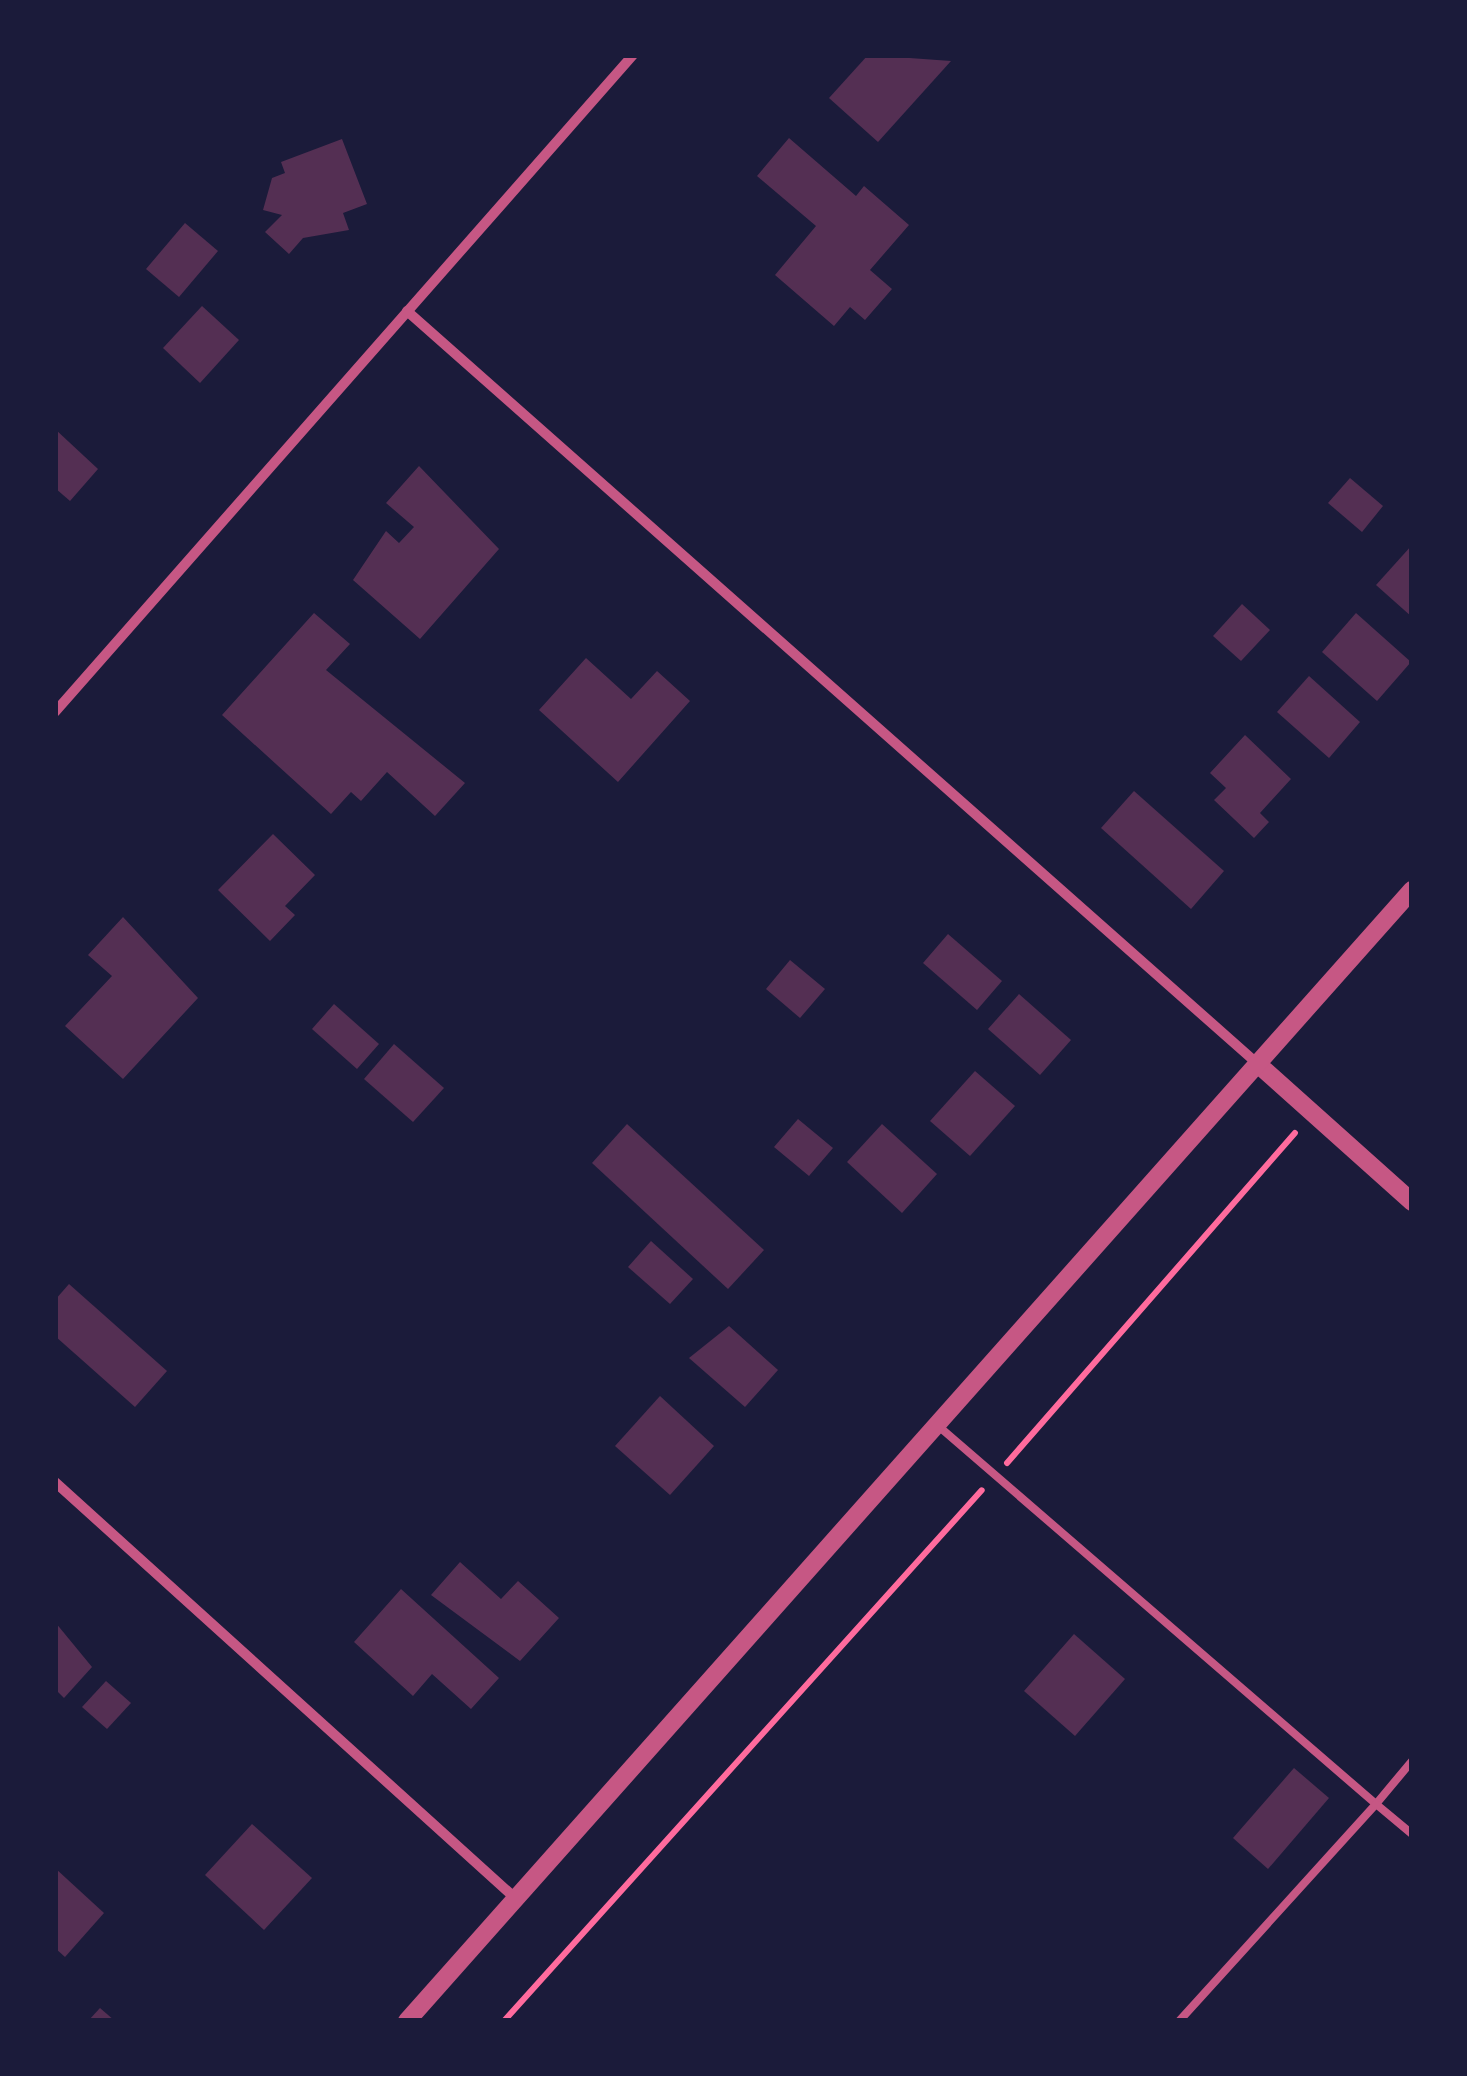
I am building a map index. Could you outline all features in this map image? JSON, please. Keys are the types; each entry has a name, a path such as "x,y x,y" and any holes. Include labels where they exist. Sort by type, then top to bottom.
{"street":[{"path":"55,712 633,55"},
{"path":"407,311 1412,1202"},
{"path":"406,2021 1260,1066 1412,890"},
{"path":"55,1482 514,1898"}],"lane":[{"path":"936,1424 1412,1834"},
{"path":"1179,2021 1412,1761"}],"path":[{"path":"504,2021 995,1476 1312,1113"}],"building":[{"path":"868,55 951,61 878,142 829,98"},
{"path":"789,138 856,196 864,186 909,225 870,270 892,289 865,320 850,307 834,326 775,275 816,226 757,176"},
{"path":"342,139 367,204 343,213 349,230 303,238 289,254 265,232 282,215 263,210 272,178 285,173 281,162"},
{"path":"185,223 218,251 179,297 146,269"},
{"path":"202,306 239,340 200,383 163,348"},
{"path":"55,429 98,469 70,501 55,488"},
{"path":"419,466 499,549 420,639 353,580 386,531 399,543 414,527 386,503"},
{"path":"1350,478 1383,506 1362,532 1328,503"},
{"path":"1412,545 1412,617 1376,585"},
{"path":"1242,604 1270,630 1241,661 1213,636"},
{"path":"314,613 350,644 326,670 465,783 435,816 387,772 361,801 351,792 331,814 222,715"},
{"path":"1356,613 1411,662 1377,701 1322,652"},
{"path":"586,658 631,699 657,671 690,701 618,782 539,710"},
{"path":"1309,676 1360,722 1329,758 1277,712"},
{"path":"1245,735 1291,779 1260,813 1269,822 1254,838 1214,800 1226,788 1210,773"},
{"path":"1134,791 1224,871 1191,909 1101,828"},
{"path":"273,834 315,875 285,906 295,915 270,941 218,890"},
{"path":"123,917 198,998 123,1079 65,1026 112,976 88,955"},
{"path":"948,934 1002,981 977,1010 923,963"},
{"path":"790,960 825,989 800,1018 766,989"},
{"path":"1019,994 1071,1040 1040,1075 988,1029"},
{"path":"334,1004 379,1044 357,1069 312,1029"},
{"path":"394,1044 444,1088 413,1122 364,1079"},
{"path":"975,1071 1015,1106 970,1156 930,1121"},
{"path":"798,1119 833,1148 809,1176 774,1147"},
{"path":"627,1124 764,1250 728,1289 592,1163"},
{"path":"882,1124 937,1174 902,1213 847,1162"},
{"path":"651,1241 693,1279 670,1304 628,1267"},
{"path":"69,1284 167,1371 135,1407 55,1336 55,1300"},
{"path":"729,1326 778,1370 745,1407 689,1358"},
{"path":"660,1396 714,1446 670,1495 615,1446"},
{"path":"460,1562 501,1599 518,1581 559,1618 520,1661 431,1595"},
{"path":"401,1589 499,1678 471,1709 432,1674 413,1696 354,1642"},
{"path":"55,1622 92,1667 64,1698 55,1689"},
{"path":"1074,1634 1125,1679 1075,1736 1024,1691"},
{"path":"106,1681 131,1703 107,1729 82,1707"},
{"path":"1294,1768 1329,1798 1268,1869 1233,1838"},
{"path":"252,1824 312,1878 264,1930 205,1875"},
{"path":"55,1868 104,1913 65,1957 55,1948"},
{"path":"100,2008 115,2021 88,2021"}]}
